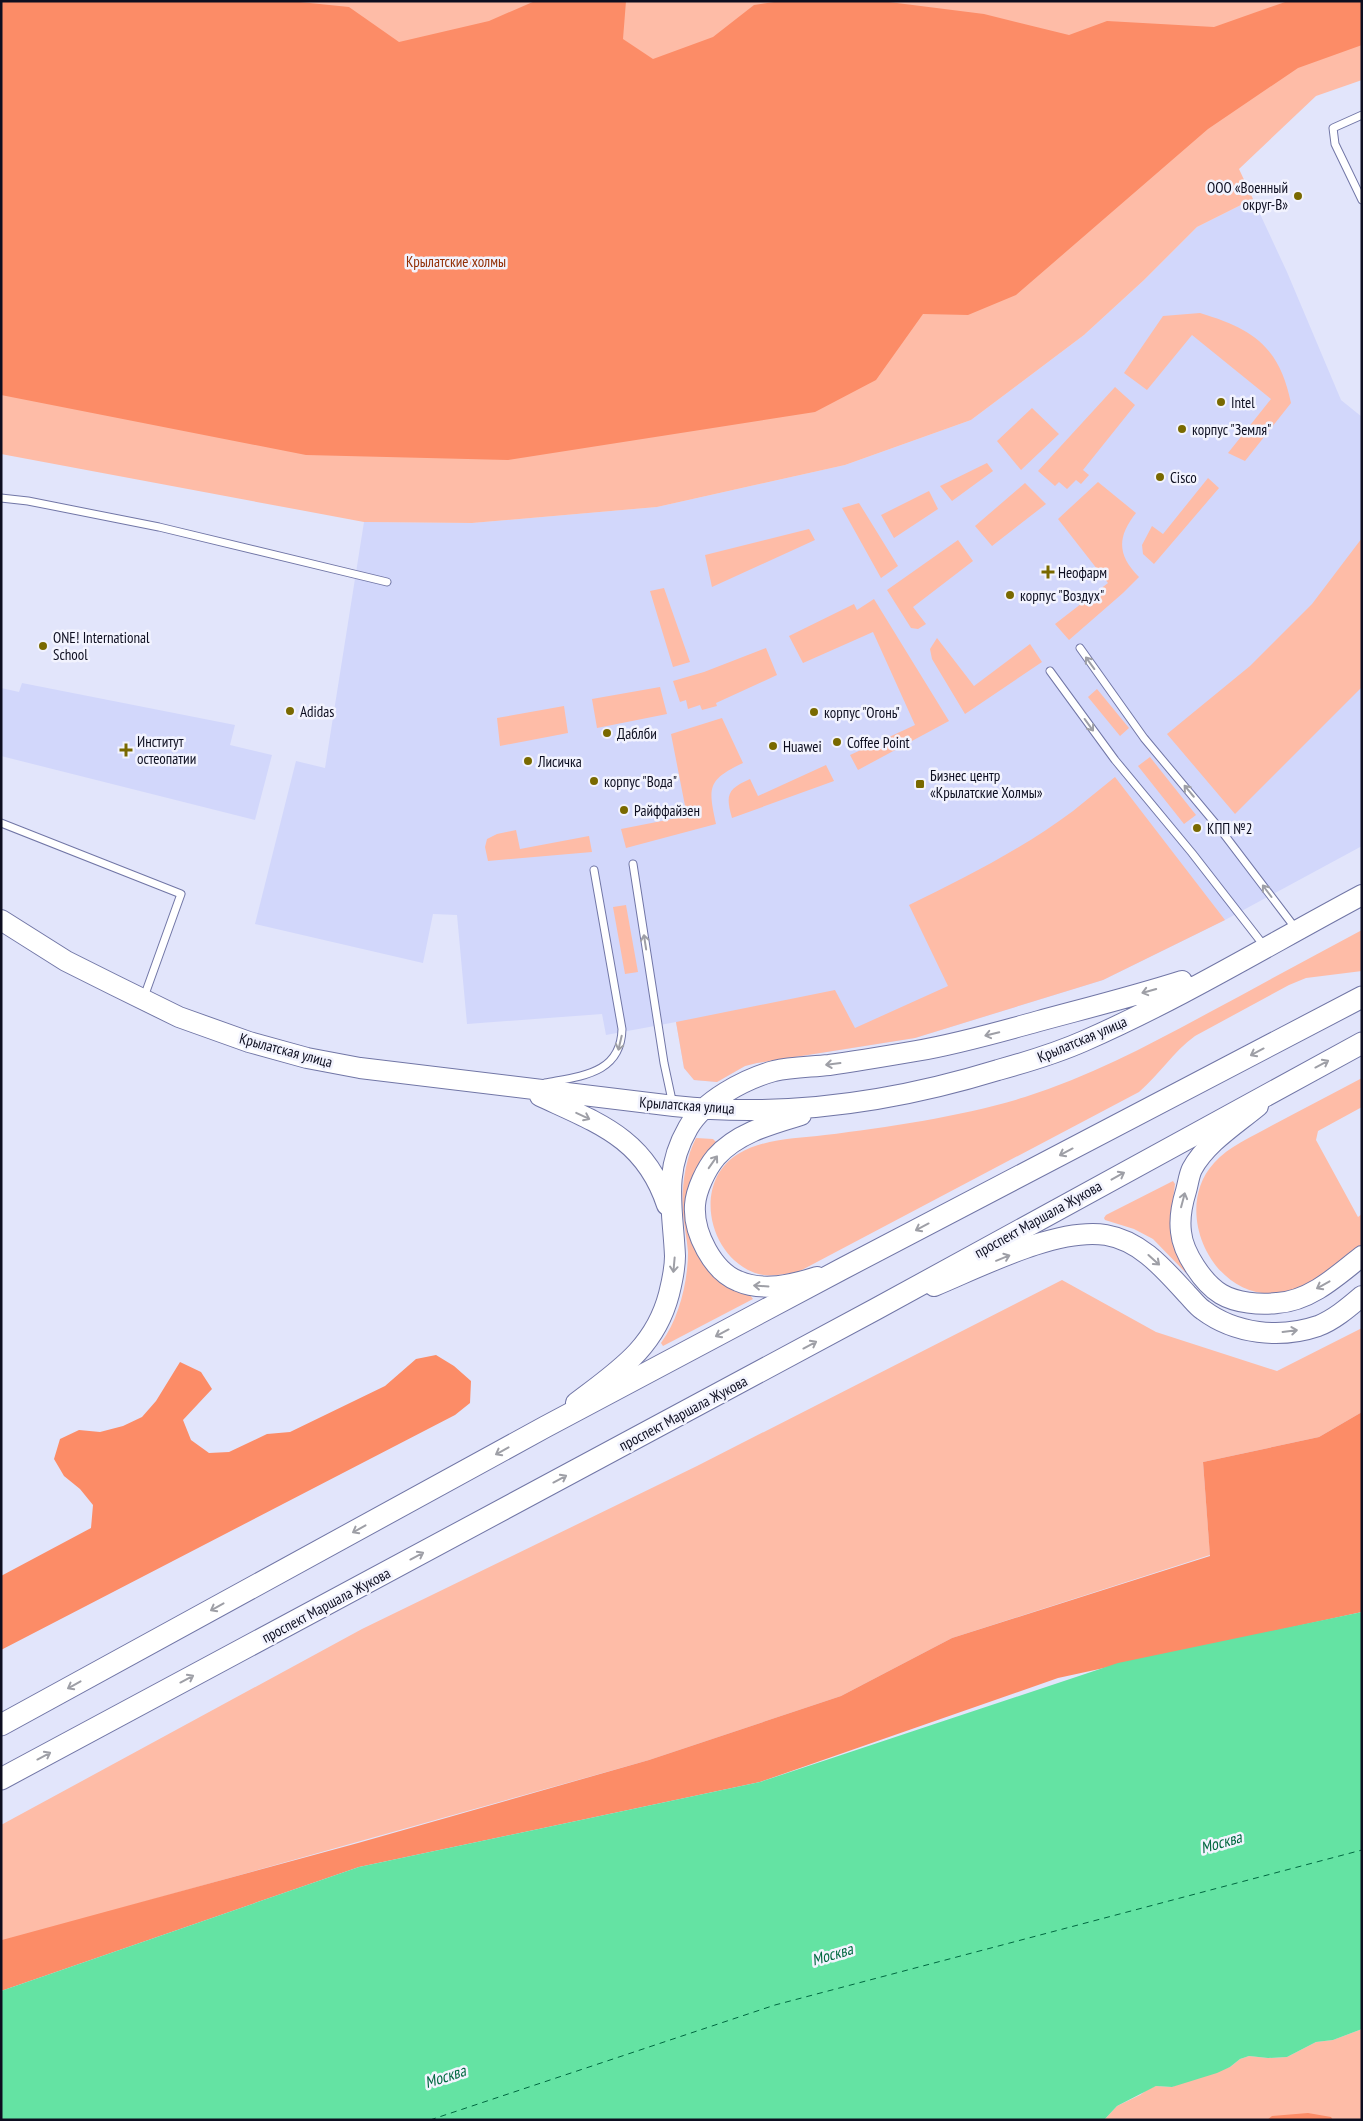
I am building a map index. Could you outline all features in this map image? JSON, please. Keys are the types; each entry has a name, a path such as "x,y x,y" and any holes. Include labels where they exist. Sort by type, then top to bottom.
{"main road":[{"name":"Крылатская улица","path":"1,920 66,961 188,1020 249,1042 307,1058 360,1068 523,1088 703,1109 743,1110 829,1106 897,1096 952,1083 1036,1059 1083,1041 1229,967 1362,894"},
{"path":"545,1427 624,1367 642,1349 656,1328 666,1305 673,1281 675,1258 670,1217 670,1190 680,1144 688,1127 703,1109 733,1089 776,1071 919,1051 993,1034 1229,967"},
{"path":"1,1725 545,1427 1362,997"},
{"name":"проспект Маршала Жукова","path":"1,1779 876,1309 1362,1043"},
{"path":"1288,1082 1203,1152 1191,1170 1180,1211 1181,1233 1190,1256 1202,1277 1222,1295 1249,1303 1278,1303 1307,1295 1320,1288 1333,1280 1362,1256"},
{"path":"523,1088 606,1127 625,1140 654,1176 662,1191 670,1217"},
{"path":"829,1106 770,1124 747,1134 728,1146 716,1157 707,1171 695,1206 698,1226 711,1256 722,1273 738,1281 755,1286 773,1287 803,1282 842,1269"},
{"path":"876,1309 1047,1240 1086,1234 1107,1235 1131,1244 1152,1256 1202,1310 1238,1329 1267,1333 1291,1332 1319,1325 1349,1308 1362,1296"}],"lane":[{"path":"1362,115 1333,128 1335,144 1362,200"},
{"path":"1,498 28,501 159,527 387,582"},
{"path":"1080,648 1144,738 1220,829 1296,930"},
{"path":"1050,671 1115,760 1192,853 1265,947"},
{"path":"1,823 181,894 143,999"},
{"path":"633,864 664,1063 674,1106"},
{"path":"523,1088 588,1075 604,1066 617,1054 622,1043 622,1029 594,870"}],"shaded area":[{"path":"1253,199 1287,272 1341,400 1362,417 1362,846 1225,920 1103,980 915,1038 745,1066 717,1082 694,1080 684,1068 676,1022 606,1035 602,1014 467,1024 457,915 433,914 423,963 255,924 296,761 325,768 364,522 472,523 657,507 845,465 971,420 1084,335 1144,280 1197,227"},
{"name":"Институт остеопатии","path":"22,683 235,725 230,745 272,755 255,820 1,756 1,688 19,692"}],"green space":[{"name":"Крылатские холмы","path":"1,1 1362,1 1362,80 1316,96 1239,169 1253,199 1197,227 1144,280 1084,335 971,420 845,465 657,507 472,523 364,522 1,454"},
{"name":"Крылатские холмы","path":"1,1 290,1 349,7 399,42 489,21 535,1 626,1 623,39 653,59 713,37 754,5 781,1 881,1 984,14 1069,35 1107,21 1214,27 1288,1 1362,1 1362,45 1298,68 1208,129 1016,295 968,315 923,314 876,380 815,412 508,460 306,455 1,395"},
{"path":"1200,313 1219,319 1249,333 1271,354 1286,383 1291,403 1245,461 1228,453 1271,399 1192,335 1147,390 1124,373 1163,316"},
{"path":"1115,387 1135,405 1083,470 1089,475 1081,484 1076,480 1067,489 1059,482 1055,486 1038,471"},
{"path":"1032,408 1059,434 1021,470 997,441"},
{"path":"987,463 993,471 952,501 940,486"},
{"path":"1208,478 1219,488 1154,564 1143,554 1142,545 1152,526 1163,534"},
{"path":"1098,482 1136,513 1125,530 1122,546 1127,561 1139,577 1069,640 1055,624 1108,583 1058,519"},
{"path":"1025,483 1046,504 992,546 975,526"},
{"path":"929,491 938,509 894,538 881,515"},
{"path":"859,503 898,566 881,578 842,508"},
{"path":"809,529 815,540 712,587 705,555"},
{"path":"1362,538 1362,687 1235,814 1167,734 1250,666 1312,604"},
{"path":"958,540 973,561 913,607 926,624 918,629 911,628 887,590"},
{"path":"664,588 690,662 673,667 650,591"},
{"path":"874,599 949,721 858,770 850,755 915,725 873,632 803,663 789,636 854,604 857,610"},
{"path":"937,638 974,686 1030,644 1042,662 965,714 932,659 930,649"},
{"path":"766,648 777,675 716,703 717,706 702,710 700,705 688,709 686,700 680,702 673,681 704,672"},
{"path":"660,687 667,714 597,728 592,699"},
{"path":"1097,689 1129,728 1120,736 1088,697"},
{"path":"564,706 568,733 500,746 497,718"},
{"path":"722,718 743,763 722,774 713,786 712,801 716,824 626,848 621,829 687,816 671,734"},
{"path":"1150,757 1196,815 1184,824 1138,766"},
{"path":"826,765 834,781 732,818 729,798 730,793 737,786 750,779 758,796"},
{"path":"1115,777 1225,920 1103,980 915,1038 757,1063 745,1066 717,1082 694,1080 684,1068 676,1022 835,990 855,1028 948,986 909,905 972,873 1034,838 1073,811"},
{"path":"516,830 520,849 589,836 592,852 488,861 485,847 487,839 497,834"},
{"path":"626,905 638,972 625,974 613,907"},
{"path":"1362,930 1362,971 1306,978 1289,985 1195,1036 1139,1092 798,1272 782,1275 755,1273 739,1264 726,1251 717,1235 712,1218 711,1199 715,1182 724,1166 738,1154 748,1149 780,1140 875,1128 952,1115 1002,1104 1049,1089 1096,1070 1142,1048"},
{"path":"1362,1078 1362,1107 1318,1131 1316,1140 1358,1217 1362,1214 1362,1245 1324,1274 1292,1290 1281,1293 1257,1292 1236,1284 1219,1269 1206,1250 1198,1228 1196,1205 1201,1183 1214,1163 1234,1147"},
{"path":"696,1138 713,1139 716,1142 693,1174 687,1213 753,1299 663,1346 661,1343 673,1323 681,1299 688,1263 683,1213 683,1185 689,1155"},
{"path":"1173,1181 1175,1184 1172,1208 1186,1273 1153,1239 1134,1229 1105,1220 1104,1218 1106,1215"},
{"path":"1062,1280 1156,1332 1277,1371 1362,1328 1362,1412 1319,1437 1203,1462 1210,1555 952,1638 841,1696 649,1760 1,1942 1,1825 362,1629 697,1466"},
{"path":"436,1355 454,1366 471,1381 470,1403 455,1415 1,1650 1,1576 91,1528 93,1505 80,1489 64,1476 54,1459 60,1439 79,1430 100,1432 123,1426 142,1417 156,1401 180,1362 201,1372 212,1389 183,1420 191,1440 209,1453 229,1452 267,1434 290,1432 385,1386 416,1359"},
{"path":"1362,1412 1362,1612 1058,1678 760,1782 359,1867 1,1991 2,1940 358,1843 649,1760 841,1696 952,1638 1210,1556 1203,1462 1319,1437"},
{"path":"1362,2029 1362,2120 1104,2120 1117,2106 1156,2086 1172,2087 1230,2067 1240,2059 1249,2056 1287,2057 1316,2042 1333,2040"},
{"path":"1308,2113 1331,2117 1333,2120 1267,2120 1272,2116"}],"water":[{"name":"Москва","path":"1362,1612 1362,2029 1333,2040 1316,2042 1287,2057 1249,2056 1240,2059 1230,2067 1217,2073 1172,2087 1156,2086 1117,2106 1104,2120 1,2120 1,1991 359,1867 760,1782 1118,1663"}],"ferry route":[{"path":"430,2120 775,2005 1362,1850"}],"place":[{"name":"ООО «Военный округ-В»","path":"1298,196"},
{"name":"Intel","path":"1221,402"},
{"name":"корпус \"Земля\"","path":"1182,429"},
{"name":"Cisco","path":"1160,477"},
{"name":"Неофарм","path":"1048,572"},
{"name":"корпус \"Воздух\"","path":"1010,595"},
{"name":"ONE! International School","path":"43,646"},
{"name":"Adidas","path":"290,711"},
{"name":"корпус \"Огонь\"","path":"814,712"},
{"name":"Даблби","path":"607,733"},
{"name":"Coffee Point","path":"837,742"},
{"name":"Huawei","path":"773,746"},
{"name":"Институт остеопатии","path":"126,750"},
{"name":"Лисичка","path":"528,761"},
{"name":"корпус \"Вода\"","path":"594,781"},
{"name":"Бизнес центр «Крылатские Холмы»","path":"920,784"},
{"name":"Райффайзен","path":"624,810"},
{"name":"КПП №2","path":"1197,828"}]}
